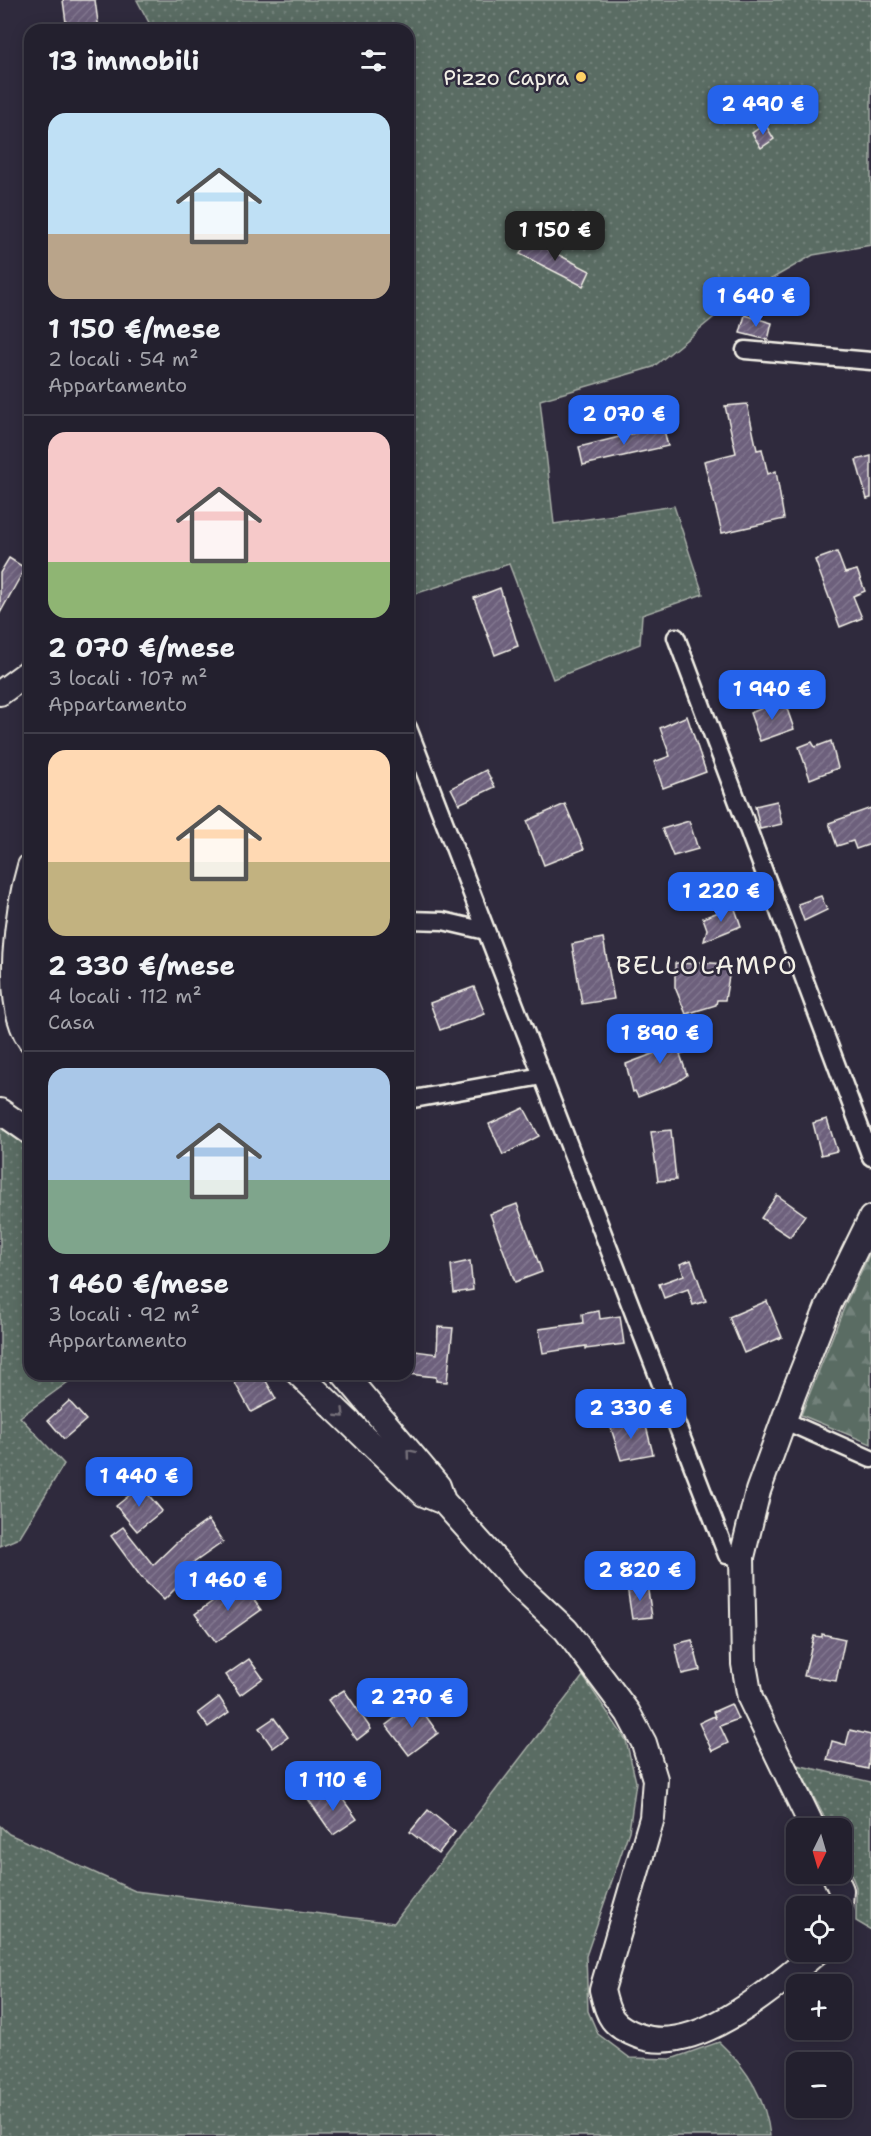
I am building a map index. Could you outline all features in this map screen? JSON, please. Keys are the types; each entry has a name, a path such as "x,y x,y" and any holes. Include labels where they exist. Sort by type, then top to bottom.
{"main road":[{"path":"0,693 24,675"},
{"path":"24,886 20,900 14,975 24,1032"},
{"path":"0,1112 24,1128"},
{"path":"808,1818 750,1698 744,1664 742,1557 758,1491 783,1420 829,1304 871,1218"},
{"path":"305,1380 424,1494 443,1501"},
{"path":"349,1380 438,1486 443,1501 516,1582 566,1630 601,1673 628,1713 647,1752 655,1779 652,1818 602,1990 608,2014 623,2030 652,2041 676,2040 713,2028 803,1962"}],"street":[{"path":"745,350 871,361"},
{"path":"676,637 871,1157"},
{"path":"414,744 727,1555 742,1557"},
{"path":"414,920 442,921 486,931"},
{"path":"414,1099 542,1076"},
{"path":"783,1420 871,1459"}],"green space":[{"path":"137,0 871,0 871,245 813,255 735,300 653,367 540,400 554,524 674,506 703,594 642,615 640,644 553,679 509,564 414,594 414,24 150,24"},
{"path":"0,1127 24,1145 24,1380 71,1380 20,1417 64,1464 19,1538 0,1546"},
{"path":"871,1251 871,1444 801,1415 846,1303"},
{"path":"583,1676 626,1740 636,1782 629,1831 586,1956 588,2011 598,2034 630,2058 671,2059 719,2042 738,2062 753,2084 764,2109 770,2136 0,2136 0,1826 9,1834 135,1891 394,1923"},
{"path":"797,1765 871,1782 871,1930 856,1921 856,1887 852,1876 852,1818 825,1818"}],"building":[{"path":"63,0 95,0 98,24 66,24"},
{"path":"765,124 774,139 761,148 752,133"},
{"path":"528,239 590,271 583,286 520,254"},
{"path":"745,315 772,323 768,340 740,333"},
{"path":"747,404 757,450 762,449 768,474 776,471 784,519 722,533 704,461 736,453 725,406"},
{"path":"663,426 668,446 583,465 579,447"},
{"path":"871,456 871,498 867,499 856,460"},
{"path":"837,552 845,573 857,570 865,591 853,596 862,618 840,627 815,560"},
{"path":"9,558 24,567 0,613 0,573"},
{"path":"500,588 518,646 495,655 474,598"},
{"path":"784,700 794,729 760,741 750,713"},
{"path":"687,716 706,772 663,788 654,762 670,756 660,728"},
{"path":"831,741 838,768 810,779 799,747 812,742 815,747"},
{"path":"486,770 495,787 459,804 451,788"},
{"path":"777,801 782,824 760,829 755,806"},
{"path":"565,804 584,849 544,865 527,821"},
{"path":"871,808 871,844 856,849 853,841 837,846 829,823"},
{"path":"689,821 698,849 673,856 662,829"},
{"path":"821,896 827,910 804,921 798,904"},
{"path":"734,906 741,926 704,941 707,929 703,918"},
{"path":"603,938 614,999 582,1004 572,944"},
{"path":"699,962 724,964 730,970 725,1000 717,1000 716,1005 686,1014 675,987 675,963 698,964"},
{"path":"474,987 485,1014 440,1030 430,1003"},
{"path":"681,1028 689,1051 680,1054 687,1075 677,1082 638,1097 635,1091 633,1092 626,1064 663,1050 657,1038"},
{"path":"524,1108 539,1136 503,1155 489,1124"},
{"path":"827,1119 837,1151 821,1155 813,1123"},
{"path":"671,1130 676,1180 658,1181 651,1132"},
{"path":"777,1195 805,1215 790,1237 761,1218"},
{"path":"517,1204 542,1272 515,1282 490,1214"},
{"path":"691,1260 706,1301 693,1305 688,1289 664,1298 659,1284 684,1275 680,1264"},
{"path":"470,1261 473,1290 454,1293 451,1265"},
{"path":"767,1301 782,1337 744,1353 729,1317"},
{"path":"599,1311 600,1319 620,1316 624,1344 586,1349 586,1346 543,1353 539,1329 583,1323 582,1314"},
{"path":"438,1327 453,1328 447,1382 436,1381 436,1377 414,1375 414,1351 437,1354"},
{"path":"233,1380 265,1380 276,1399 251,1412"},
{"path":"69,1401 86,1420 64,1439 48,1420"},
{"path":"631,1418 635,1430 646,1426 653,1454 621,1460 610,1425"},
{"path":"141,1486 162,1511 137,1531 116,1506"},
{"path":"208,1520 223,1542 192,1564 196,1568 164,1600 141,1577 111,1536 123,1527 153,1565 177,1542"},
{"path":"241,1581 261,1610 216,1642 195,1614"},
{"path":"647,1584 652,1617 632,1619 627,1586"},
{"path":"822,1634 845,1639 836,1681 804,1676 814,1636 822,1637"},
{"path":"692,1640 700,1670 682,1674 675,1644"},
{"path":"249,1659 263,1678 240,1695 226,1675"},
{"path":"344,1690 371,1729 357,1740 328,1700"},
{"path":"219,1697 229,1712 208,1727 198,1713"},
{"path":"416,1702 438,1733 409,1755 386,1725"},
{"path":"731,1704 738,1719 720,1726 728,1743 712,1751 699,1723 714,1716 716,1719 713,1712"},
{"path":"274,1718 288,1737 273,1748 259,1728"},
{"path":"850,1730 871,1735 868,1769 827,1760 832,1741 846,1745"},
{"path":"322,1790 332,1805 342,1798 357,1819 333,1835 308,1799"},
{"path":"428,1810 455,1832 438,1854 410,1832"}],"place":[{"name":"Pizzo Capra","path":"581,77"}],"district":[{"name":"BELLOLAMPO","path":"707,964"}]}
